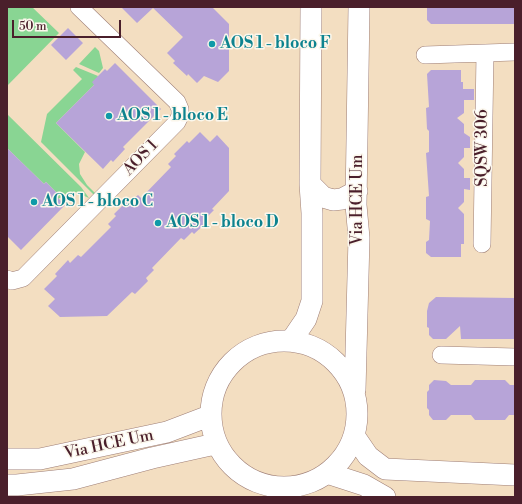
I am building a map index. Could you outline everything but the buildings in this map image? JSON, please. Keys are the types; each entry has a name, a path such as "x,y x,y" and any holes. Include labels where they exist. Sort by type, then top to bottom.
{"main road":[{"path":"291,341 306,319 312,301 310,184 311,7"},
{"name":"Via HCE Um","path":"355,393 342,368 330,357 313,346 291,341 275,342 258,346 241,355 227,368 217,384 211,400 209,416 215,444 229,462 264,490 279,488 303,492 330,474 343,458 355,437 357,410 355,393 359,238 356,205 359,7"},
{"path":"310,184 323,198 334,200 342,199 357,191"},
{"name":"Via HCE Um","path":"7,458 40,459 55,456 167,432 209,416"},
{"path":"355,437 368,456 385,469 515,475"},
{"path":"7,485 73,479 152,458 215,444"},
{"path":"330,474 364,485 385,497"}],"street":[{"name":"AOS 1","path":"7,279 12,281 23,278 166,133 180,116 180,109 177,102 80,7"},
{"path":"425,55 515,52"},
{"name":"SQSW 306","path":"482,244 484,53"},
{"path":"441,355 515,357"}],"green space":[{"path":"7,7 32,7 59,33 7,86"},
{"path":"95,47 99,51 103,68 99,73 79,64"},
{"path":"76,67 98,76 94,85 56,123 85,152 79,164 80,174 87,185 95,193 95,196 41,142 47,114 82,79 73,70"},
{"path":"7,114 81,187 89,198 75,192 70,192 58,199 57,197 59,195 46,182 44,184 7,148"}],"place":[{"name":"AOS 1 - bloco F","path":"212,44"},
{"name":"AOS 1 - bloco E","path":"109,116"},
{"name":"AOS 1 - bloco C","path":"34,202"},
{"name":"AOS 1 - bloco D","path":"158,223"}]}
